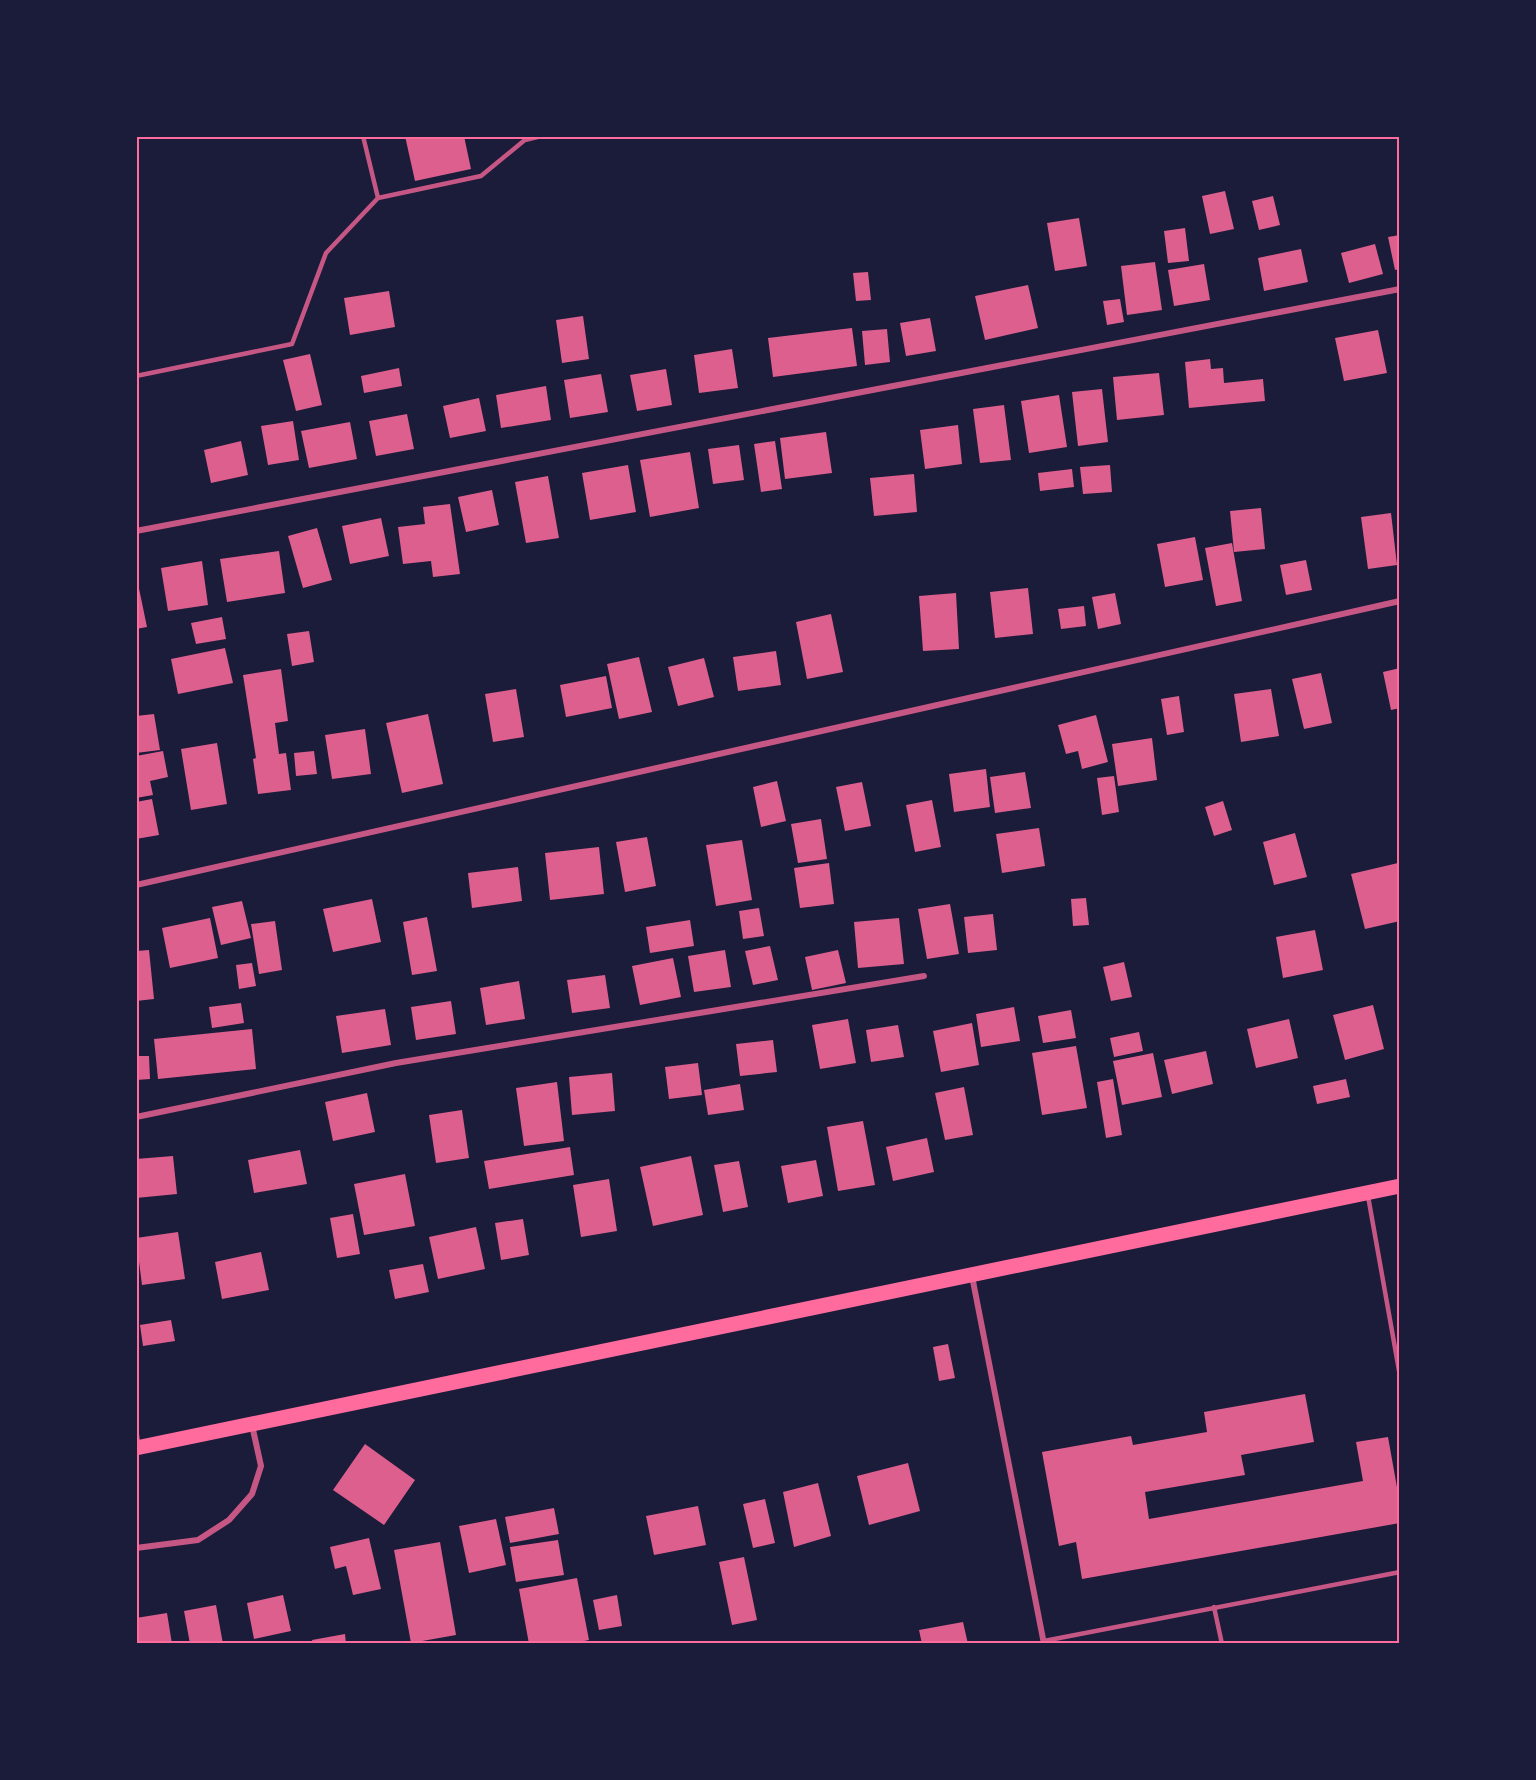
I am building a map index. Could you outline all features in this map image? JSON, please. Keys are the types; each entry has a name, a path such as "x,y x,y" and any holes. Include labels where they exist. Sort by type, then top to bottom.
{"main road":[{"path":"137,1443 252,1425 1400,1186"}],"street":[{"path":"525,138 538,136"},
{"path":"136,531 1400,290"},
{"path":"136,885 1400,601"},
{"path":"136,1117 396,1063 924,976"},
{"path":"972,1276 1044,1642"},
{"path":"136,1548 198,1540 229,1520 252,1494 261,1466 252,1425"}],"lane":[{"path":"363,136 378,198"},
{"path":"136,376 292,344 326,253 378,198 481,176 525,138"},
{"path":"1368,1193 1400,1376"},
{"path":"1044,1642 1400,1572"},
{"path":"1214,1607 1222,1644"}],"building":[{"path":"405,136 464,136 471,169 415,181"},
{"path":"1225,191 1234,229 1210,234 1202,196"},
{"path":"1273,196 1280,225 1259,230 1252,201"},
{"path":"1079,218 1087,266 1055,271 1047,223"},
{"path":"1185,228 1189,261 1168,263 1164,231"},
{"path":"1400,235 1400,269 1395,270 1388,237"},
{"path":"1375,244 1383,274 1349,283 1341,253"},
{"path":"1301,249 1308,282 1264,291 1258,258"},
{"path":"1155,262 1162,310 1127,315 1121,266"},
{"path":"1204,264 1210,300 1174,306 1168,270"},
{"path":"868,272 871,300 856,301 853,273"},
{"path":"1028,285 1038,328 985,340 975,296"},
{"path":"389,291 395,327 350,335 344,298"},
{"path":"1120,299 1124,322 1107,325 1103,301"},
{"path":"583,316 589,359 562,363 556,320"},
{"path":"930,318 936,351 906,356 900,323"},
{"path":"852,328 857,366 773,377 768,338"},
{"path":"887,329 890,362 865,365 862,331"},
{"path":"1378,330 1387,373 1344,381 1335,338"},
{"path":"732,349 738,388 699,393 694,355"},
{"path":"310,354 322,405 296,411 283,360"},
{"path":"1210,359 1211,369 1223,368 1224,383 1263,379 1265,401 1189,408 1185,362"},
{"path":"399,368 402,386 364,393 361,376"},
{"path":"666,369 672,405 637,411 630,375"},
{"path":"1159,373 1164,415 1117,420 1113,377"},
{"path":"601,374 608,412 570,418 564,380"},
{"path":"546,386 551,420 501,428 496,395"},
{"path":"1102,389 1108,442 1078,446 1072,392"},
{"path":"1059,395 1067,447 1029,453 1021,401"},
{"path":"479,398 486,431 450,438 443,406"},
{"path":"1004,405 1011,460 980,463 973,409"},
{"path":"407,414 414,449 376,456 369,421"},
{"path":"293,421 299,460 268,465 261,426"},
{"path":"350,422 357,459 309,468 301,431"},
{"path":"958,425 962,464 925,469 920,430"},
{"path":"826,432 832,473 785,479 780,438"},
{"path":"241,441 248,475 211,483 204,450"},
{"path":"775,441 782,489 761,492 754,444"},
{"path":"739,445 744,480 713,484 708,449"},
{"path":"690,452 699,508 650,517 640,460"},
{"path":"628,465 636,512 590,520 582,473"},
{"path":"1110,465 1112,492 1083,494 1080,467"},
{"path":"1072,469 1074,487 1040,491 1038,473"},
{"path":"914,474 917,512 874,516 870,478"},
{"path":"548,476 559,538 526,543 515,482"},
{"path":"492,490 499,525 466,532 458,497"},
{"path":"450,504 460,574 433,577 431,561 403,564 398,527 425,524 423,507"},
{"path":"1261,508 1265,549 1234,552 1230,511"},
{"path":"1391,513 1397,565 1368,569 1361,517"},
{"path":"381,518 389,556 350,564 342,526"},
{"path":"317,528 332,580 303,588 288,536"},
{"path":"1195,537 1203,580 1165,587 1157,544"},
{"path":"1232,543 1242,601 1216,606 1205,548"},
{"path":"279,551 285,593 227,602 220,559"},
{"path":"1306,560 1312,590 1286,595 1280,565"},
{"path":"202,561 208,605 168,611 161,568"},
{"path":"136,574 147,627 136,629"},
{"path":"1028,588 1033,634 995,638 990,592"},
{"path":"956,593 959,649 923,651 919,596"},
{"path":"1115,593 1121,624 1098,629 1092,597"},
{"path":"1084,606 1086,626 1061,629 1058,609"},
{"path":"831,614 843,672 807,679 796,622"},
{"path":"222,617 226,639 196,644 191,623"},
{"path":"309,631 314,662 292,666 287,634"},
{"path":"225,648 233,683 178,694 171,659"},
{"path":"776,651 781,685 738,691 733,657"},
{"path":"639,657 652,712 619,719 607,664"},
{"path":"704,658 714,697 678,706 668,667"},
{"path":"1400,668 1400,708 1391,710 1383,672"},
{"path":"281,669 288,721 275,723 279,754 286,753 291,790 258,794 253,759 256,758 243,675"},
{"path":"1321,673 1332,723 1304,729 1292,679"},
{"path":"606,676 612,708 566,717 560,685"},
{"path":"516,689 524,737 493,742 485,694"},
{"path":"1271,689 1279,736 1241,742 1234,694"},
{"path":"1179,696 1184,732 1167,735 1161,699"},
{"path":"154,714 160,750 136,753 136,716"},
{"path":"428,714 443,784 402,793 386,723"},
{"path":"1096,715 1108,762 1082,769 1078,751 1066,754 1058,725"},
{"path":"365,729 371,774 332,779 325,735"},
{"path":"1152,738 1157,780 1118,786 1112,744"},
{"path":"217,743 227,804 191,810 181,749"},
{"path":"163,751 168,777 150,781 153,795 136,798 136,756"},
{"path":"314,751 317,774 296,776 294,753"},
{"path":"986,769 990,807 954,812 949,774"},
{"path":"1025,772 1031,808 995,813 990,777"},
{"path":"1114,776 1119,812 1102,815 1097,778"},
{"path":"777,781 786,821 761,827 753,787"},
{"path":"862,782 871,826 845,831 836,787"},
{"path":"152,799 159,835 136,839 136,802"},
{"path":"932,800 941,847 915,852 906,805"},
{"path":"1223,801 1232,830 1214,836 1205,807"},
{"path":"821,819 827,859 798,863 791,824"},
{"path":"1039,828 1045,866 1002,873 996,834"},
{"path":"1295,833 1307,877 1274,885 1263,842"},
{"path":"647,837 656,886 625,892 616,842"},
{"path":"742,840 752,900 716,906 706,845"},
{"path":"599,847 604,894 550,900 545,853"},
{"path":"829,863 834,904 800,908 794,868"},
{"path":"1398,863 1400,868 1400,921 1365,929 1351,874"},
{"path":"518,867 522,901 472,908 468,873"},
{"path":"1086,898 1089,925 1073,926 1071,899"},
{"path":"372,899 381,942 333,952 323,909"},
{"path":"242,901 251,938 221,945 212,907"},
{"path":"950,904 959,954 927,959 918,909"},
{"path":"759,908 764,936 743,939 739,911"},
{"path":"993,914 997,950 968,953 964,917"},
{"path":"427,917 437,971 412,975 403,922"},
{"path":"210,918 218,958 170,968 162,928"},
{"path":"899,918 904,964 858,968 854,922"},
{"path":"690,920 694,946 650,953 646,927"},
{"path":"275,921 282,970 259,974 251,924"},
{"path":"1315,930 1323,970 1283,978 1276,937"},
{"path":"770,946 778,980 753,985 745,951"},
{"path":"149,950 154,999 136,1001 136,951"},
{"path":"725,950 731,987 694,992 688,956"},
{"path":"838,950 846,983 812,990 805,957"},
{"path":"673,958 681,997 640,1005 632,966"},
{"path":"1124,962 1132,997 1111,1001 1103,967"},
{"path":"252,963 256,986 239,989 236,965"},
{"path":"605,975 610,1008 572,1013 567,980"},
{"path":"519,981 525,1019 486,1025 480,988"},
{"path":"451,1001 456,1034 416,1040 411,1007"},
{"path":"241,1003 244,1023 212,1028 209,1007"},
{"path":"1373,1005 1384,1049 1345,1060 1333,1015"},
{"path":"1014,1007 1020,1041 981,1047 976,1014"},
{"path":"385,1009 391,1045 342,1053 336,1016"},
{"path":"1071,1010 1076,1038 1043,1043 1038,1016"},
{"path":"848,1019 856,1063 820,1069 812,1025"},
{"path":"1289,1019 1298,1058 1256,1068 1247,1029"},
{"path":"972,1023 979,1065 941,1072 933,1031"},
{"path":"898,1025 904,1057 871,1062 866,1030"},
{"path":"252,1029 256,1069 158,1079 154,1039"},
{"path":"1139,1032 1143,1051 1114,1057 1110,1038"},
{"path":"773,1040 777,1072 740,1076 736,1044"},
{"path":"1076,1046 1087,1108 1042,1115 1032,1053"},
{"path":"1206,1051 1213,1084 1172,1094 1164,1060"},
{"path":"1153,1053 1162,1097 1122,1105 1113,1061"},
{"path":"136,1056 149,1056 150,1079 136,1080"},
{"path":"698,1063 702,1095 669,1099 665,1067"},
{"path":"612,1073 615,1111 572,1115 569,1077"},
{"path":"1113,1079 1122,1135 1106,1138 1097,1082"},
{"path":"1346,1079 1350,1097 1317,1104 1313,1086"},
{"path":"557,1082 564,1141 524,1146 516,1088"},
{"path":"740,1084 744,1110 708,1115 704,1090"},
{"path":"964,1087 973,1135 945,1140 935,1093"},
{"path":"367,1093 375,1132 333,1141 325,1102"},
{"path":"462,1110 469,1158 436,1163 429,1115"},
{"path":"863,1121 875,1185 838,1191 827,1127"},
{"path":"927,1138 934,1172 893,1181 886,1147"},
{"path":"570,1147 574,1175 489,1189 484,1161"},
{"path":"300,1150 307,1184 254,1193 248,1160"},
{"path":"173,1156 177,1194 136,1198 136,1159"},
{"path":"691,1156 703,1215 653,1226 640,1167"},
{"path":"816,1160 823,1196 788,1203 781,1166"},
{"path":"739,1161 748,1207 723,1212 714,1165"},
{"path":"405,1174 415,1226 364,1235 354,1184"},
{"path":"609,1179 617,1231 581,1237 573,1185"},
{"path":"353,1214 360,1254 337,1258 330,1218"},
{"path":"523,1219 529,1255 501,1260 495,1223"},
{"path":"476,1227 485,1269 438,1279 429,1237"},
{"path":"178,1232 185,1279 142,1285 136,1238"},
{"path":"261,1252 269,1290 222,1299 215,1262"},
{"path":"423,1264 429,1292 395,1299 389,1270"},
{"path":"171,1320 175,1341 143,1346 140,1325"},
{"path":"948,1344 955,1378 939,1381 933,1347"},
{"path":"1305,1394 1314,1442 1241,1455 1245,1475 1145,1492 1149,1519 1363,1481 1356,1442 1388,1437 1400,1504 1400,1523 1082,1579 1076,1542 1059,1546 1042,1452 1131,1436 1133,1445 1207,1432 1204,1412"},
{"path":"365,1444 415,1480 384,1525 333,1490"},
{"path":"908,1463 920,1511 869,1525 857,1476"},
{"path":"818,1483 831,1536 794,1547 783,1492"},
{"path":"765,1499 775,1543 753,1548 743,1504"},
{"path":"698,1506 706,1545 654,1555 646,1516"},
{"path":"554,1508 559,1534 510,1543 505,1517"},
{"path":"496,1519 506,1565 469,1573 459,1526"},
{"path":"369,1538 381,1589 353,1595 346,1566 335,1569 330,1547"},
{"path":"558,1540 564,1575 516,1582 510,1547"},
{"path":"440,1542 456,1635 411,1643 394,1550"},
{"path":"744,1557 757,1620 732,1625 719,1562"},
{"path":"577,1578 589,1640 570,1644 529,1644 519,1589"},
{"path":"283,1595 291,1631 254,1639 247,1603"},
{"path":"617,1595 622,1626 599,1630 593,1600"},
{"path":"216,1605 223,1644 190,1644 184,1611"},
{"path":"167,1613 172,1644 136,1644 136,1618"},
{"path":"963,1622 968,1644 922,1644 919,1630"},
{"path":"345,1634 346,1644 313,1644 312,1640"}]}
